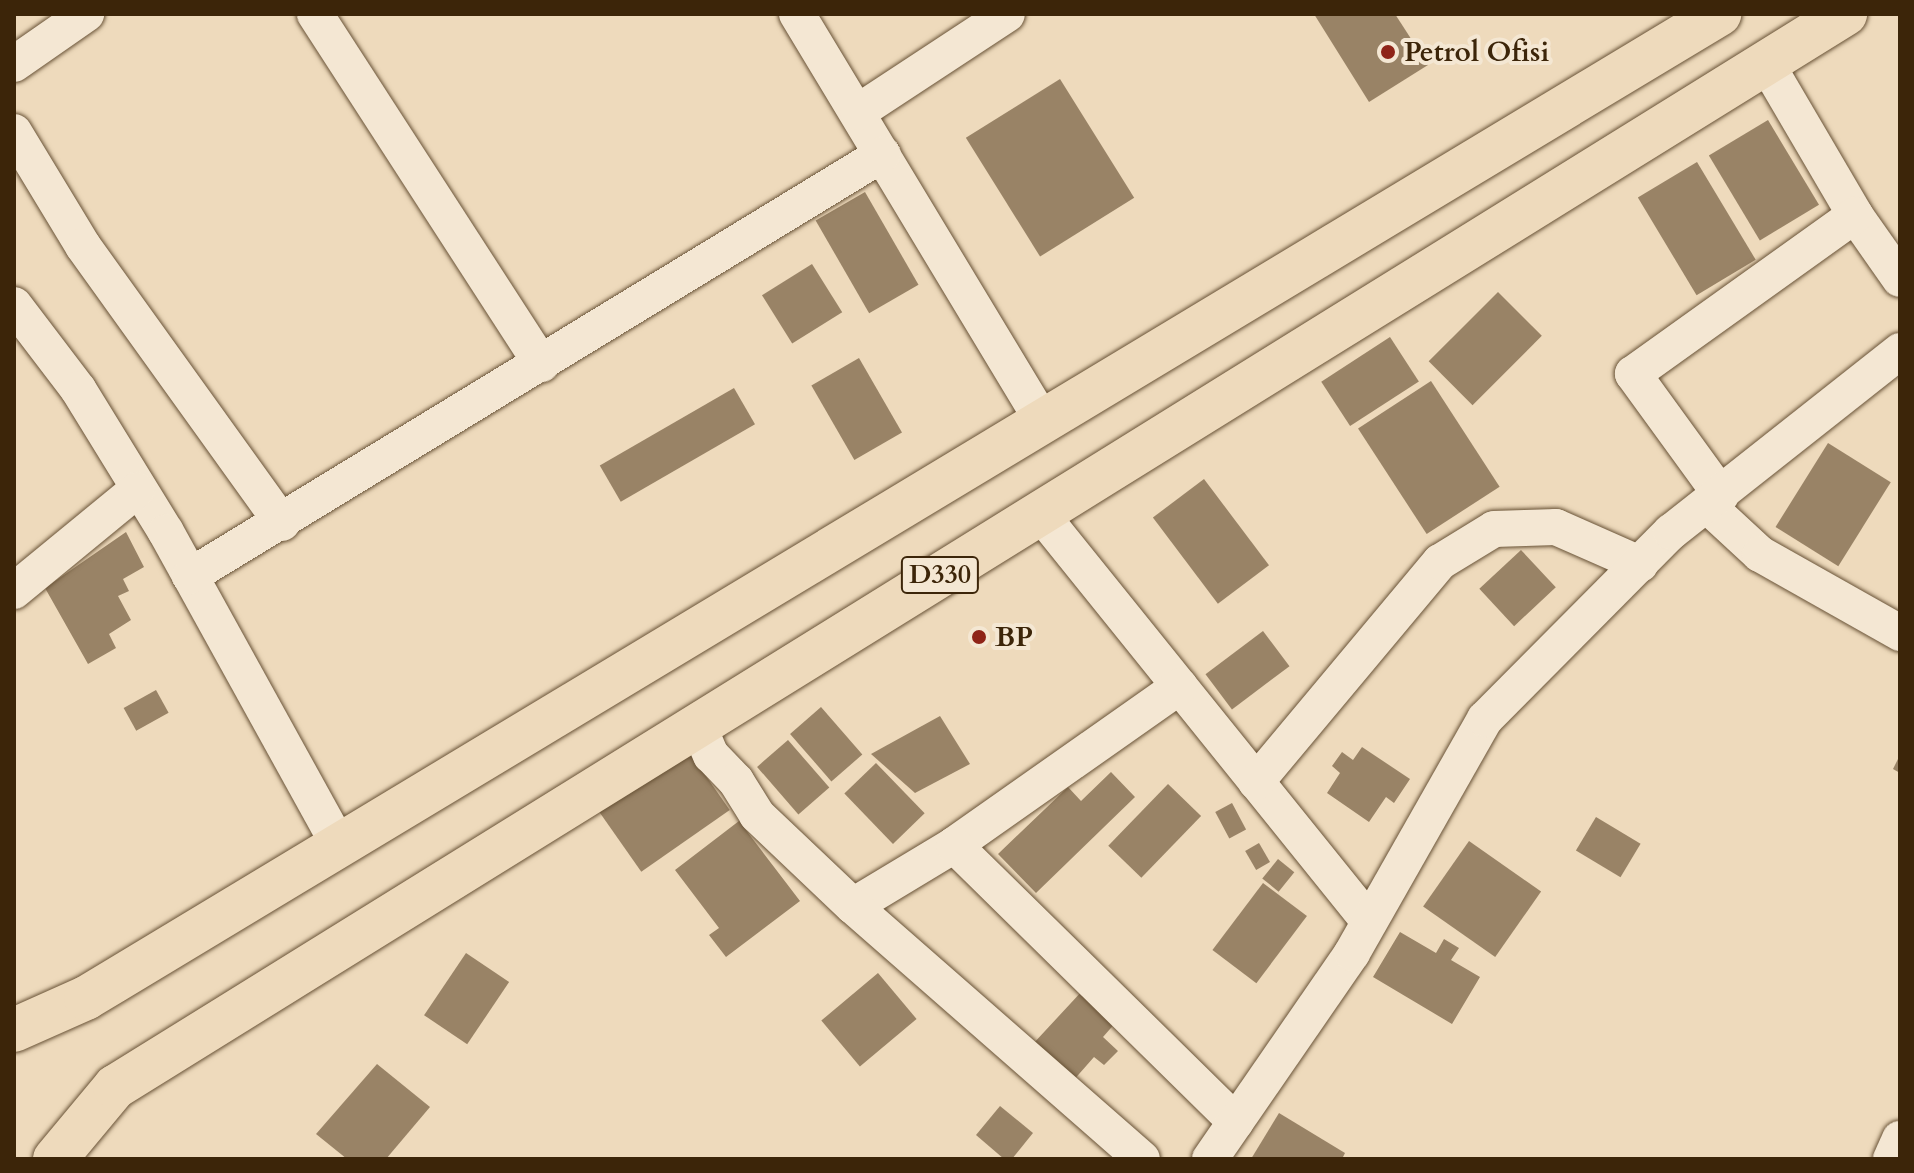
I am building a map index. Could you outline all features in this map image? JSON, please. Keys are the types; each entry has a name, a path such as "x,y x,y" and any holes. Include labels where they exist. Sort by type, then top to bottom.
{"main road":[{"name":"D330","path":"14,1030 86,998 1041,419 1719,14"},
{"name":"D330","path":"55,1159 115,1087 1845,14"},
{"path":"78,1159 115,1087"}],"street":[{"path":"14,64 86,14"},
{"path":"315,14 541,364"},
{"path":"797,14 1041,419"},
{"path":"858,112 1007,14"},
{"path":"1766,63 1855,215 1900,279"},
{"path":"14,132 83,246 282,523"},
{"path":"190,576 282,523 883,154"},
{"path":"1855,215 1633,374 1715,500 1760,554 1900,633"},
{"path":"14,305 78,389 190,576 339,845"},
{"path":"1210,1159 1352,953 1367,919 1485,719 1640,564 1900,351"},
{"path":"14,591 137,490"},
{"path":"1040,513 1367,919"},
{"path":"1256,782 1440,562 1494,529 1556,527 1640,564"},
{"path":"853,906 954,845 1180,686"},
{"path":"698,725 711,755 736,781 757,815 853,906 1142,1159"},
{"path":"954,845 1236,1122"},
{"path":"1891,1159 1900,1139"}],"building":[{"path":"1314,14 1395,14 1428,65 1369,102"},
{"path":"1060,79 1134,198 1040,257 966,138"},
{"path":"1768,120 1819,205 1760,240 1709,156"},
{"path":"1697,162 1756,260 1697,295 1638,198"},
{"path":"865,192 918,285 869,313 816,220"},
{"path":"812,264 842,312 792,344 762,295"},
{"path":"1498,292 1542,336 1473,405 1429,361"},
{"path":"1390,337 1419,381 1350,426 1321,382"},
{"path":"859,358 902,432 854,460 811,386"},
{"path":"1431,381 1500,487 1427,534 1358,428"},
{"path":"734,388 755,424 621,502 600,465"},
{"path":"1828,443 1891,482 1838,566 1776,527"},
{"path":"1204,479 1269,565 1218,604 1153,518"},
{"path":"126,532 144,567 123,579 129,591 118,596 131,620 109,634 116,648 88,664 45,588"},
{"path":"1521,550 1556,587 1514,626 1479,589"},
{"path":"1263,631 1289,666 1232,709 1205,674"},
{"path":"156,690 169,713 136,731 124,708"},
{"path":"821,707 862,755 831,781 790,734"},
{"path":"940,716 970,764 915,793 871,754"},
{"path":"788,740 829,788 798,814 757,767"},
{"path":"685,746 730,810 641,872 597,808"},
{"path":"1362,747 1410,779 1394,803 1386,797 1369,822 1327,793 1340,773 1332,766 1342,752 1353,760"},
{"path":"1900,755 1900,773 1893,769"},
{"path":"876,763 925,813 893,844 844,794"},
{"path":"1111,772 1135,797 1036,893 998,854 1068,787 1081,801"},
{"path":"1168,784 1201,816 1141,878 1108,846"},
{"path":"1232,803 1246,829 1229,838 1215,812"},
{"path":"1596,817 1641,844 1620,877 1576,850"},
{"path":"739,821 800,901 726,957 709,935 719,928 675,870"},
{"path":"1469,841 1541,891 1495,957 1423,907"},
{"path":"1259,843 1270,862 1256,870 1245,851"},
{"path":"1278,859 1294,872 1279,892 1262,878"},
{"path":"1263,883 1307,916 1256,983 1212,950"},
{"path":"1400,932 1436,953 1444,939 1459,948 1451,960 1480,977 1452,1024 1373,977"},
{"path":"466,953 509,982 467,1044 424,1015"},
{"path":"878,973 917,1019 860,1067 821,1021"},
{"path":"1083,990 1117,1021 1103,1037 1118,1051 1104,1065 1094,1057 1072,1082 1032,1045"},
{"path":"377,1064 430,1107 386,1159 347,1159 316,1134"},
{"path":"1000,1106 1033,1133 1012,1159 1004,1159 976,1135"},
{"path":"1279,1113 1345,1153 1342,1159 1251,1159"}],"place":[{"name":"Petrol Ofisi","path":"1388,52"},
{"name":"BP","path":"979,637"}]}
